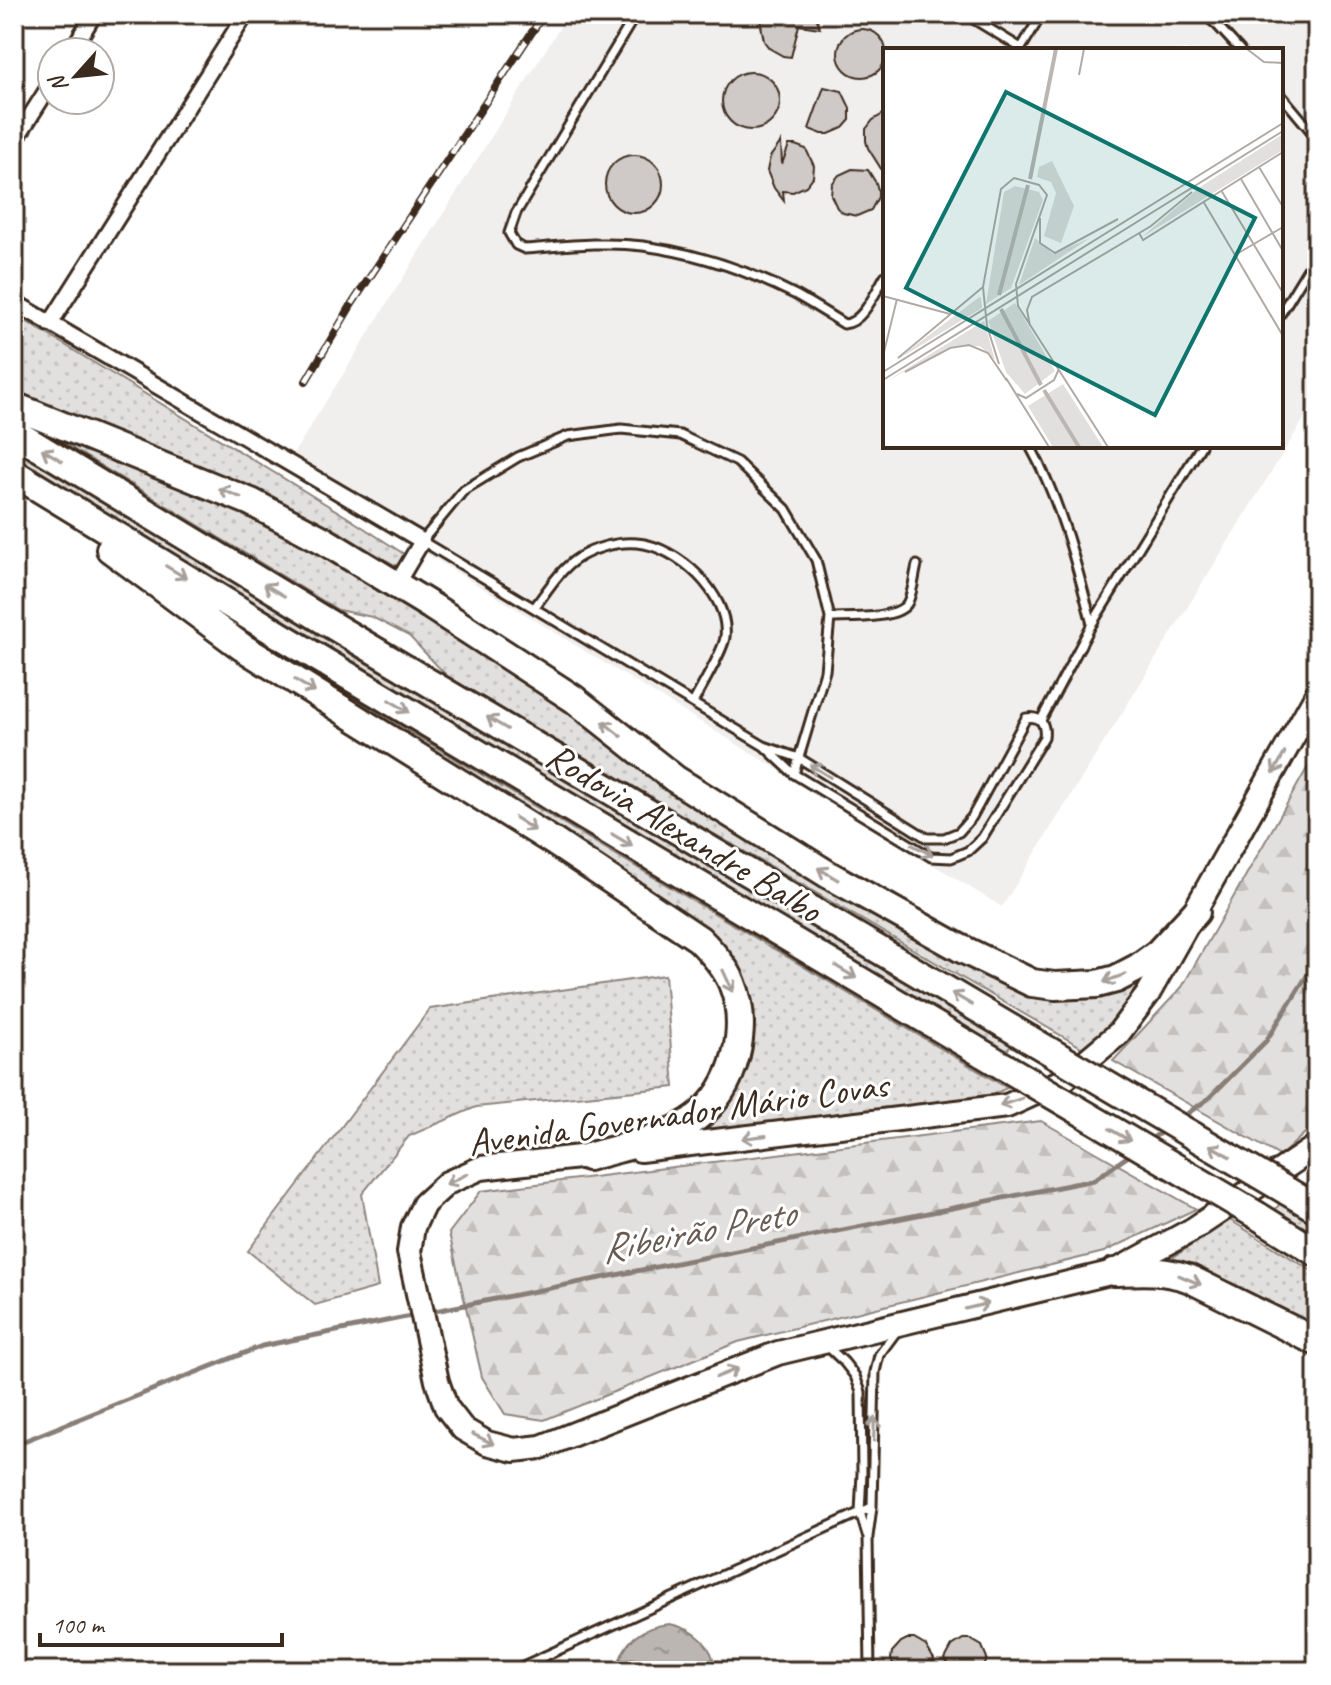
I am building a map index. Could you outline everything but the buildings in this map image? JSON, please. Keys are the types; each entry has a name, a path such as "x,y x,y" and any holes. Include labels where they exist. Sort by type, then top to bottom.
{"highway":[{"path":"14,406 251,502 323,540 574,699 675,779 829,875 960,948 1032,983 1066,986 1116,979 1158,953 1196,912"},
{"name":"Rodovia Alexandre Balbo","path":"14,432 325,621 1317,1209"},
{"path":"14,475 242,647 554,842 699,939 712,951 731,983 740,1019 737,1055 723,1089 698,1116 666,1134 588,1157"},
{"name":"Rodovia Alexandre Balbo","path":"14,475 1317,1253"},
{"path":"1114,1272 1151,1270 1188,1278 1317,1342"}],"main road":[{"name":"Avenida Governador Mário Covas","path":"1317,694 1148,994 1118,1034 1062,1081 1007,1106 481,1168 447,1183 424,1204 413,1227 409,1252 437,1381 446,1407 463,1429 487,1443 514,1450 541,1447 778,1353 1114,1272 1192,1230 1317,1146"}],"street":[{"path":"81,36 94,14"},
{"path":"50,324 246,14"},
{"path":"14,142 36,107"},
{"path":"14,302 422,541 396,585"}],"lane":[{"path":"636,14 516,213 509,233 516,245 525,249 594,244 642,246 709,260 770,282 844,324 852,324 860,318 883,279"},
{"path":"965,14 1019,48"},
{"path":"1022,48 1042,14"},
{"path":"1204,14 1238,48"},
{"path":"1283,97 1317,138"},
{"path":"1283,310 1317,254"},
{"path":"764,746 799,758 927,838 944,838 959,832 972,817 1026,718 1041,720 1045,729 1044,737 982,838 968,851 951,858 931,857 794,774 764,746 422,541 464,490 518,457 568,436 621,429 680,435 737,462 786,509 816,560 830,618 825,671 799,758 794,774"},
{"path":"1031,448 1046,474 1065,526 1092,624"},
{"path":"1041,720 1092,624 1200,448"},
{"path":"534,608 565,568 598,549 618,543 638,543 656,547 674,557 710,587 724,626 725,640 693,703"},
{"path":"830,618 891,614 902,610 907,603 917,565"},
{"path":"870,1671 868,1537 872,1507 875,1372 879,1355 902,1324"},
{"path":"823,1342 855,1376 861,1392 860,1512 868,1537"},
{"path":"512,1671 872,1507"}],"shaded area":[{"path":"568,14 1317,14 1317,398 1002,907 285,467"}],"green space":[{"path":"14,314 407,556 400,566 395,565 260,493 14,395"},
{"path":"69,440 248,512 291,533 1012,986 1107,994 1146,979 1115,1021 1086,1050 447,676 409,636 372,617 338,610 65,444"},
{"path":"14,444 1014,1043 1004,1053 14,463"},
{"path":"231,625 1007,1088 994,1094 971,1097 970,1102 707,1129 741,1084 751,1056 754,1026 750,997 740,969 713,935 284,663"},
{"path":"1317,751 1317,1122 1280,1156 1113,1061 1182,987"},
{"path":"665,975 674,1087 476,1107 409,1136 362,1194 378,1287 315,1305 248,1251 430,1009"},
{"path":"1041,1121 1196,1209 1104,1252 738,1342 544,1420 505,1414 482,1377 449,1233 481,1191"},
{"path":"1283,1199 1317,1220 1317,1240 1273,1213"},
{"path":"1230,1220 1317,1274 1317,1332 1187,1269 1172,1258"}],"water":[{"path":"670,1624 688,1630 702,1640 711,1653 716,1671 617,1671 623,1652 634,1637 650,1628"}],"waterway":[{"name":"Ribeirão Preto","path":"1181,1118 1208,1099 1266,1041 1317,960"},
{"name":"Ribeirão Preto","path":"1148,1141 1166,1129"},
{"name":"Ribeirão Preto","path":"430,1312 1094,1180 1134,1152"},
{"name":"Ribeirão Preto","path":"14,1445 262,1346 416,1315"}],"railway":[{"path":"306,381 352,304 544,14"}]}
